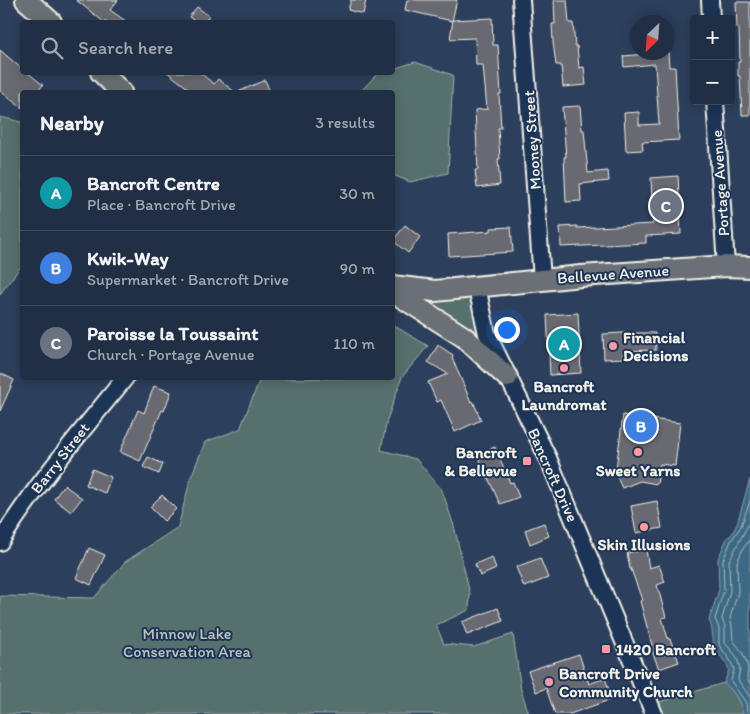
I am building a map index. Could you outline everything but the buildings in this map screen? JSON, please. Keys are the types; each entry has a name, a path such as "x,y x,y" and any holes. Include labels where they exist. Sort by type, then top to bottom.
{"main road":[{"path":"26,0 49,20"},
{"path":"104,75 119,90"},
{"name":"Bellevue Avenue","path":"477,287 542,279 726,266 750,267"},
{"path":"395,287 435,291 477,287"},
{"path":"395,293 464,337 507,377"}],"street":[{"name":"Mooney Street","path":"521,0 542,279"},
{"path":"710,0 711,15"},
{"name":"Portage Avenue","path":"715,105 726,266"},
{"name":"Bancroft Drive","path":"477,287 487,334 548,458 654,714"},
{"name":"Barry Street","path":"0,542 50,469 123,380"}],"green space":[{"path":"415,62 453,75 448,173 410,182 395,176 395,90 362,90 376,75 395,75 395,68"},
{"path":"0,117 20,122 20,268 0,294"},
{"path":"476,288 506,378 399,289"},
{"name":"Minnow Lake Conservation Area","path":"395,326 428,346 402,377 387,420 381,450 416,459 442,490 454,526 470,594 469,610 436,625 444,644 474,647 513,634 521,690 529,714 0,714 0,596 94,598 125,562 178,527 191,477 205,442 240,429 260,380 395,380"},
{"path":"724,683 741,705 743,714 652,714 649,705"}],"water":[{"path":"750,479 750,714 743,714 741,705 724,683 729,670 714,645 709,620 719,590 718,559 727,538 732,534 737,524"}],"place":[{"name":"Paroisse la Toussaint","path":"666,206"},
{"name":"Bancroft Centre","path":"564,344"},
{"name":"Financial Decisions","path":"613,346"},
{"name":"Bancroft Laundromat","path":"564,368"},
{"name":"Kwik-Way","path":"641,426"},
{"name":"Sweet Yarns","path":"638,452"},
{"name":"Bancroft & Bellevue","path":"527,461"},
{"name":"Skin Illusions","path":"644,527"},
{"name":"1420 Bancroft","path":"606,649"},
{"name":"Bancroft Drive Community Church","path":"549,682"}]}
